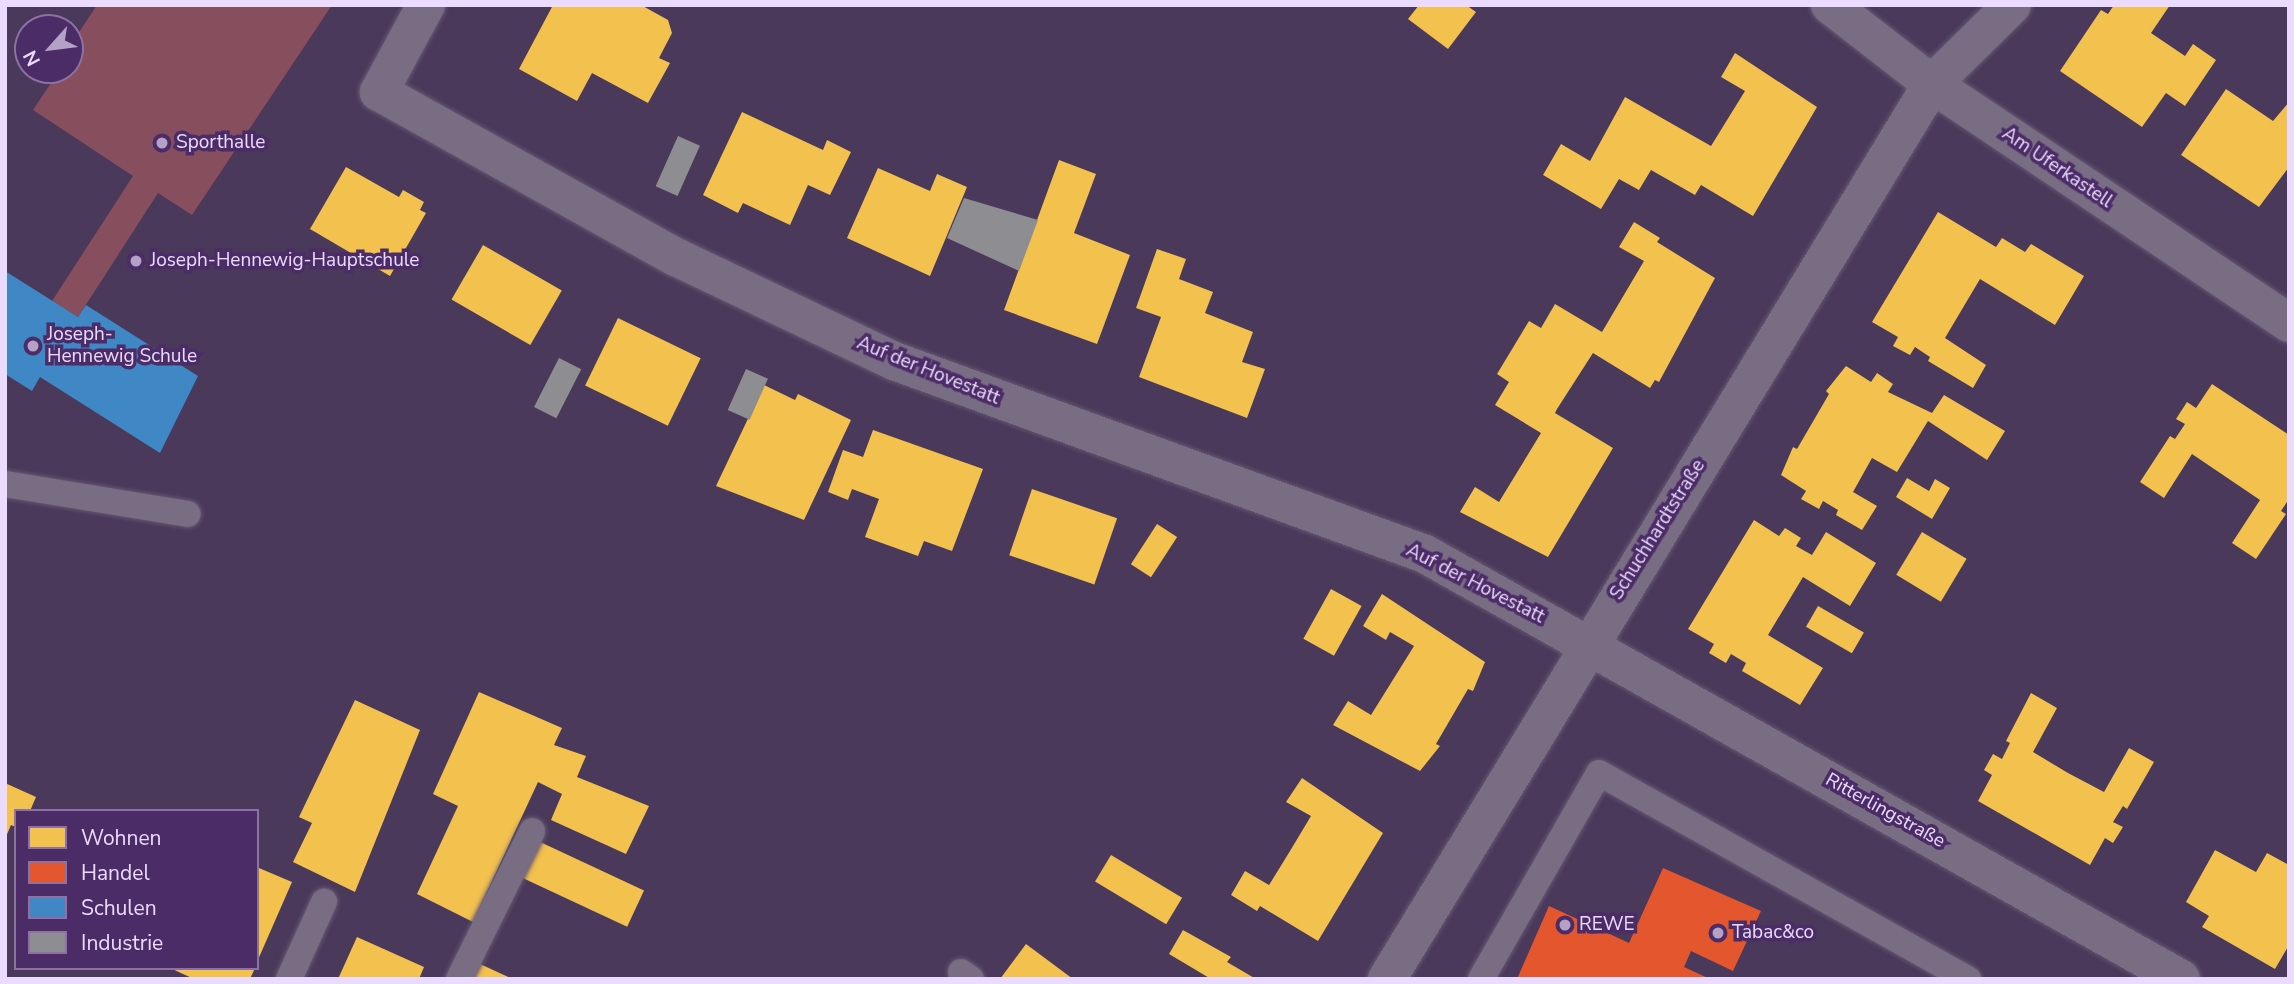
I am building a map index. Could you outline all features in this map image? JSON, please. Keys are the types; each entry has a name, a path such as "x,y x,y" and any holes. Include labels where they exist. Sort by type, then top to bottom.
{"street":[{"name":"Auf der Hovestatt","path":"426,5 379,92 676,257 894,361 1425,554 1588,643"},
{"name":"Am Uferkastell","path":"1830,5 1932,84 2289,323"},
{"name":"Schuchhardtstraße","path":"1387,979 1588,643 1932,84 2012,5"},
{"name":"Ritterlingstraße","path":"1588,643 2181,979"}],"lane":[{"path":"5,484 188,514"},
{"path":"1481,979 1599,773 1968,979"},
{"path":"459,979 532,831"},
{"path":"289,979 324,902"}],"shaded area":[{"name":"Sporthalle","path":"97,5 332,5 192,215 158,193 78,317 52,301 133,176 33,110 50,84 84,84 84,25"}],"building: Wohnen":[{"path":"553,5 641,5 668,20 672,33 659,58 670,63 648,103 592,73 577,101 519,69"},
{"path":"1419,5 1466,5 1476,12 1448,49 1408,19"},
{"path":"2114,5 2170,5 2151,33 2185,56 2193,44 2216,60 2185,106 2166,93 2142,127 2060,71 2101,10 2108,14"},
{"path":"1735,53 1817,107 1753,216 1701,185 1695,195 1651,170 1639,190 1619,179 1601,209 1543,175 1561,144 1590,161 1625,97 1711,146 1745,91 1721,77"},
{"path":"2226,89 2273,121 2289,102 2289,167 2259,207 2181,155"},
{"path":"742,112 823,150 827,140 851,152 830,195 808,185 790,225 743,203 738,213 703,195"},
{"path":"1059,160 1096,174 1074,233 1130,255 1097,344 1004,310"},
{"path":"346,167 399,197 403,190 424,202 420,210 426,213 390,276 310,229"},
{"path":"878,168 930,191 937,174 967,187 930,276 847,238"},
{"path":"1938,212 1996,247 2002,238 2025,252 2031,244 2084,276 2055,325 1980,279 1945,338 1986,365 1973,388 1928,361 1930,357 1915,347 1910,355 1893,346 1898,337 1872,322"},
{"path":"1634,222 1660,238 1657,242 1715,278 1659,382 1655,380 1650,388 1593,353 1557,409 1555,413 1613,448 1548,557 1460,512 1475,487 1499,502 1541,433 1495,405 1509,382 1497,374 1529,321 1541,328 1555,304 1602,332 1644,261 1619,247"},
{"path":"483,245 562,290 530,345 452,300"},
{"path":"1157,249 1186,259 1179,279 1213,292 1205,313 1253,332 1242,362 1265,369 1247,418 1139,377 1161,317 1136,308"},
{"path":"618,318 701,358 668,426 585,385"},
{"path":"1846,366 1871,382 1877,373 1893,384 1888,392 1932,413 1944,395 2005,431 1987,460 1928,421 1897,472 1872,458 1853,492 1877,506 1862,530 1836,515 1838,510 1823,501 1819,509 1801,499 1806,491 1781,475 1793,447 1797,449 1829,394 1826,391"},
{"path":"2212,384 2289,435 2289,499 2281,511 2286,514 2256,559 2232,543 2260,500 2192,454 2164,498 2140,482 2170,436 2175,439 2185,424 2176,419 2187,402 2196,408"},
{"path":"764,385 795,400 798,394 851,420 804,520 716,486"},
{"path":"873,430 983,469 952,551 924,541 918,556 865,537 879,499 852,489 848,500 828,492 843,450 863,457"},
{"path":"1907,478 1929,491 1935,479 1950,488 1932,519 1896,497"},
{"path":"1032,489 1117,518 1094,584 1009,555"},
{"path":"1754,520 1779,536 1785,528 1801,538 1796,546 1812,555 1826,532 1876,563 1850,606 1803,577 1768,635 1823,668 1800,705 1742,671 1746,663 1731,654 1726,663 1709,653 1714,644 1688,629"},
{"path":"1157,524 1177,537 1151,577 1131,564"},
{"path":"1922,532 1967,559 1941,602 1896,575"},
{"path":"1331,589 1362,606 1334,656 1303,639"},
{"path":"1382,594 1485,662 1473,691 1468,689 1436,744 1440,746 1420,771 1333,725 1348,701 1371,715 1414,646 1390,632 1386,640 1363,626"},
{"path":"1818,606 1864,632 1852,653 1806,627"},
{"path":"479,692 562,728 554,745 586,756 577,777 649,806 626,854 551,820 562,794 538,782 473,922 417,894 458,806 433,794"},
{"path":"2031,693 2057,708 2033,752 2068,773 2104,792 2129,748 2154,762 2127,809 2123,806 2113,822 2123,827 2113,843 2105,838 2090,865 1978,801 1992,775 1984,770 1993,754 2002,759 2010,743 2006,741"},
{"path":"355,700 420,730 355,892 293,862 312,823 299,817"},
{"path":"1302,778 1383,833 1318,941 1260,906 1257,911 1231,895 1245,871 1269,885 1290,851 1311,816 1286,802"},
{"path":"5,783 36,797 31,809 14,809 14,826 11,825 5,839"},
{"path":"538,841 644,890 627,927 521,877"},
{"path":"2215,850 2256,872 2267,853 2289,865 2289,945 2275,969 2202,927 2209,916 2186,902"},
{"path":"1111,855 1182,898 1166,924 1095,882"},
{"path":"259,868 292,882 259,957"},
{"path":"1183,930 1231,957 1227,962 1256,979 1211,979 1169,954"},
{"path":"357,937 424,967 419,979 338,979"},
{"path":"1026,944 1073,979 1000,979"},
{"path":"480,964 513,979 473,979"},
{"path":"174,970 254,970 250,979 194,979"}],"building: Handel":[{"path":"1663,868 1761,911 1733,971 1691,951 1684,967 1710,979 1517,979 1549,906 1629,943"}],"building: Schulen":[{"path":"5,271 78,317 86,305 198,376 160,453 40,377 32,391 5,374"}],"building: Industrie":[{"path":"678,136 700,146 678,196 656,186"},
{"path":"964,198 1038,220 1019,271 947,238"},
{"path":"559,358 581,369 556,418 534,407"},
{"path":"746,369 768,379 750,420 728,410"}],"place":[{"name":"Sporthalle","path":"162,143"},
{"name":"Joseph-Hennewig-Hauptschule","path":"136,261"},
{"name":"Joseph- Hennewig Schule","path":"33,346"},
{"name":"REWE","path":"1565,925"},
{"name":"Tabac&co","path":"1718,933"}]}
